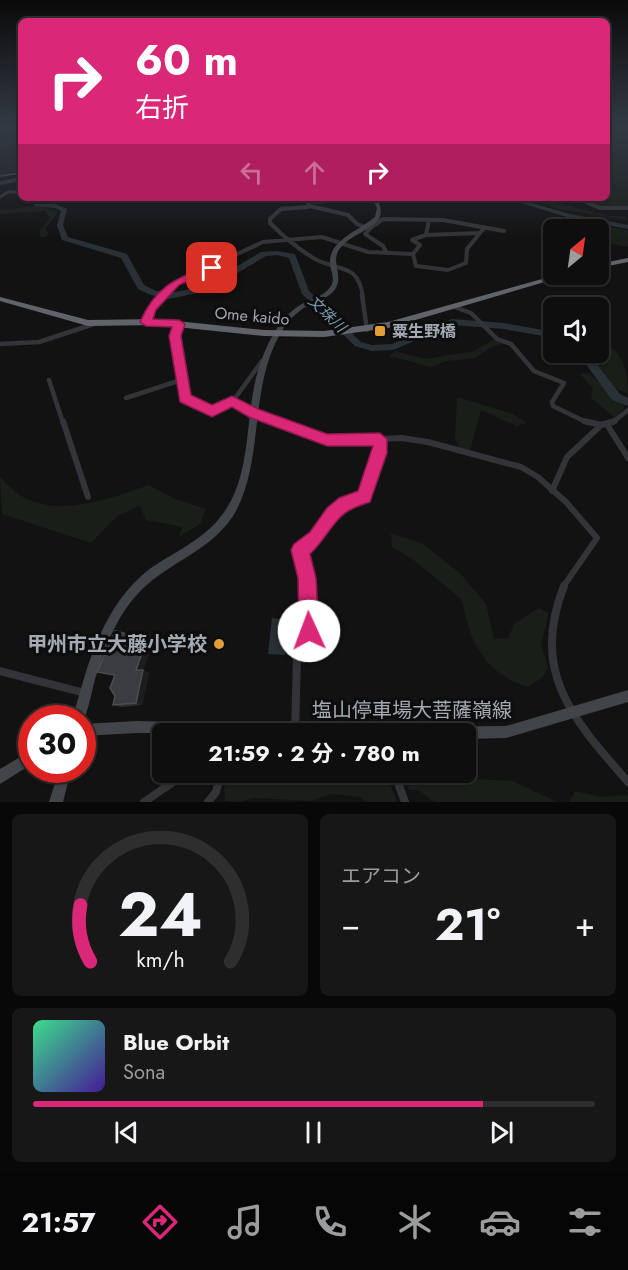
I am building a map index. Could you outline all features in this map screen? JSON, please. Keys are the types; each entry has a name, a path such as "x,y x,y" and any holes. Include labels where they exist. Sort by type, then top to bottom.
{"highway":[{"path":"609,264 628,260"},
{"name":"Ome kaido","path":"0,299 94,324 146,322 280,334 336,334 363,330 454,307 543,281"}],"street":[{"path":"0,176 18,173"},
{"path":"0,197 8,192 18,192"},
{"path":"309,201 310,205"},
{"path":"376,201 379,215 365,234 367,238 382,244 387,253"},
{"path":"583,201 600,208 628,208"},
{"path":"363,330 361,284 349,269 317,260 286,239 270,223 270,219 282,209 310,205 348,216 367,229"},
{"path":"82,705 106,636 126,600 142,582 160,568 201,544 218,529 233,507 242,479 267,359 292,315 320,298 334,285 336,275 332,264 336,250 383,219 429,220 504,231"},
{"path":"426,235 429,220"},
{"path":"413,254 416,266 453,269 466,263 467,249 484,228"},
{"path":"413,254 420,245 412,240 426,235 480,233"},
{"path":"146,322 159,299 183,278 225,262 263,242 322,237 359,250 413,254"},
{"path":"454,307 471,313 484,329 497,339 511,344 534,371 564,383 565,385 552,402 553,405 598,427 608,426 620,420 627,410"},
{"path":"0,344 18,341 39,342 94,324"},
{"path":"179,324 175,336 185,398 212,412 232,401 262,361 267,359"},
{"path":"49,380 88,497"},
{"path":"126,398 181,380"},
{"path":"232,401 254,413 327,440 414,440 520,466 552,491 591,528 597,538 570,572 559,596 550,630 550,658 561,696 571,713 628,782"},
{"path":"608,426 628,458"},
{"path":"552,491 567,457 598,427"},
{"path":"296,723 297,656 309,631 307,578 300,550 316,538 333,514 345,503 364,497 380,453 380,439"},
{"path":"0,671 85,693"},
{"name":"塩山停車場大菩薩嶺線","path":"476,732 506,732 628,696"},
{"name":"塩山停車場大菩薩嶺線","path":"96,729 152,728"},
{"path":"0,777 18,765"},
{"path":"56,802 61,783"},
{"path":"144,802 172,783"},
{"path":"208,802 216,792 218,783"},
{"path":"398,783 405,802"}],"shaded area":[{"path":"0,164 18,164 18,171 0,174"},
{"path":"610,164 628,164 628,207 600,207 589,201 610,201"},
{"path":"535,201 550,201 609,216 625,216 628,220 558,209"},
{"path":"36,206 57,211 55,217 45,228 48,233 46,237 41,237 39,232 49,219 46,211 0,214 0,210"},
{"path":"609,227 628,230 628,247 609,244"},
{"path":"493,340 504,343 490,348 475,358 447,361 431,367 389,356 395,351 426,359 474,351"},
{"path":"609,345 619,355 625,368 628,394 613,387 594,363 609,363"},
{"path":"589,373 625,406 616,419 591,398 593,388 580,374"},
{"path":"457,397 513,414 527,423 517,426 481,410 470,451 460,448 455,439"},
{"path":"0,476 15,491 32,501 50,505 70,506 90,503 149,485 175,499 206,509 200,524 179,537 182,527 146,520 140,506 117,516 91,543 2,514"},
{"path":"391,533 423,544 460,573 486,604 494,639 508,638 514,624 539,608 549,613 541,645 548,667 543,677 528,687 500,674 490,665 475,643 462,600 415,561 392,547"},
{"path":"272,618 288,620 285,655 268,654"},
{"path":"476,779 513,781 557,802 434,802 419,790 409,790 407,783 476,783"},
{"path":"224,783 390,783 397,802 366,802 360,797 332,794 310,801 253,798 240,802 225,801"},
{"path":"575,791 601,797 625,795 628,796 628,802 569,802"}],"building":[{"path":"115,631 147,639 136,670 143,670 136,703 113,705 115,696 110,688 115,675 97,672"}],"waterway":[{"path":"0,183 18,180"},
{"path":"304,201 327,201"},
{"path":"517,201 569,216 628,227"},
{"name":"文珠川","path":"36,205 56,206 65,210 60,225 65,238 124,256 141,287 154,293 169,296 204,289 264,254 277,253 292,256 305,292 358,344 372,348 393,347 452,322 504,326 543,333"},
{"name":"文珠川","path":"590,363 616,397 628,402"}],"place":[{"name":"粟生野橋","path":"380,331"},
{"name":"甲州市立大藤小学校","path":"219,644"}],"route":[{"path":"212,268 192,274 175,283 151,309 146,322 179,324 175,336 184,388 183,396 212,412 232,401 268,419 327,440 346,442 380,439 380,453 367,493 357,501 345,503 333,514 316,538 300,550 307,578 309,631"}]}
